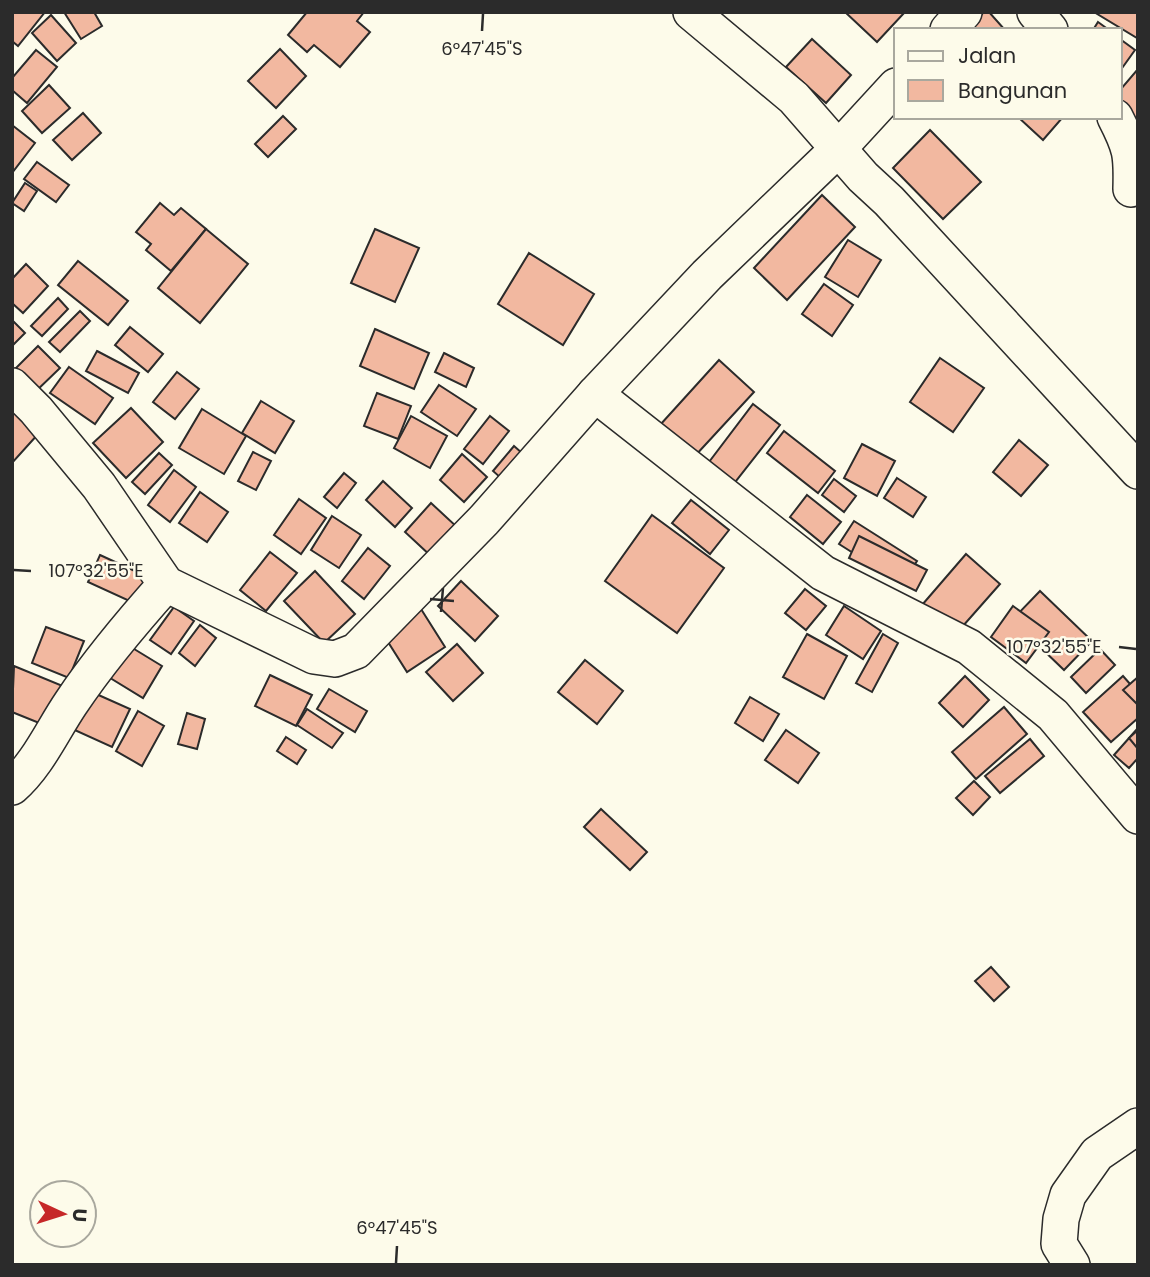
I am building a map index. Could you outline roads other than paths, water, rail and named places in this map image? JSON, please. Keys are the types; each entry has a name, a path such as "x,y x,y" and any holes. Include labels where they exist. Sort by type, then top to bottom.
{"street":[{"path":"691,12 794,98 863,177 1138,471"},
{"path":"950,28 964,12"},
{"path":"1035,12 1048,28"},
{"path":"12,386 36,410 99,486 166,584 314,656 335,659 356,651 484,520 595,394 707,275 839,148 894,88"},
{"path":"1116,119 1129,144 1132,164 1131,189"},
{"path":"595,394 824,573 969,647 1053,715 1138,816"},
{"path":"12,787 25,775 72,701 131,623 166,584"},
{"path":"1072,1265 1059,1244 1061,1219 1068,1195 1097,1154 1138,1126"}]}
